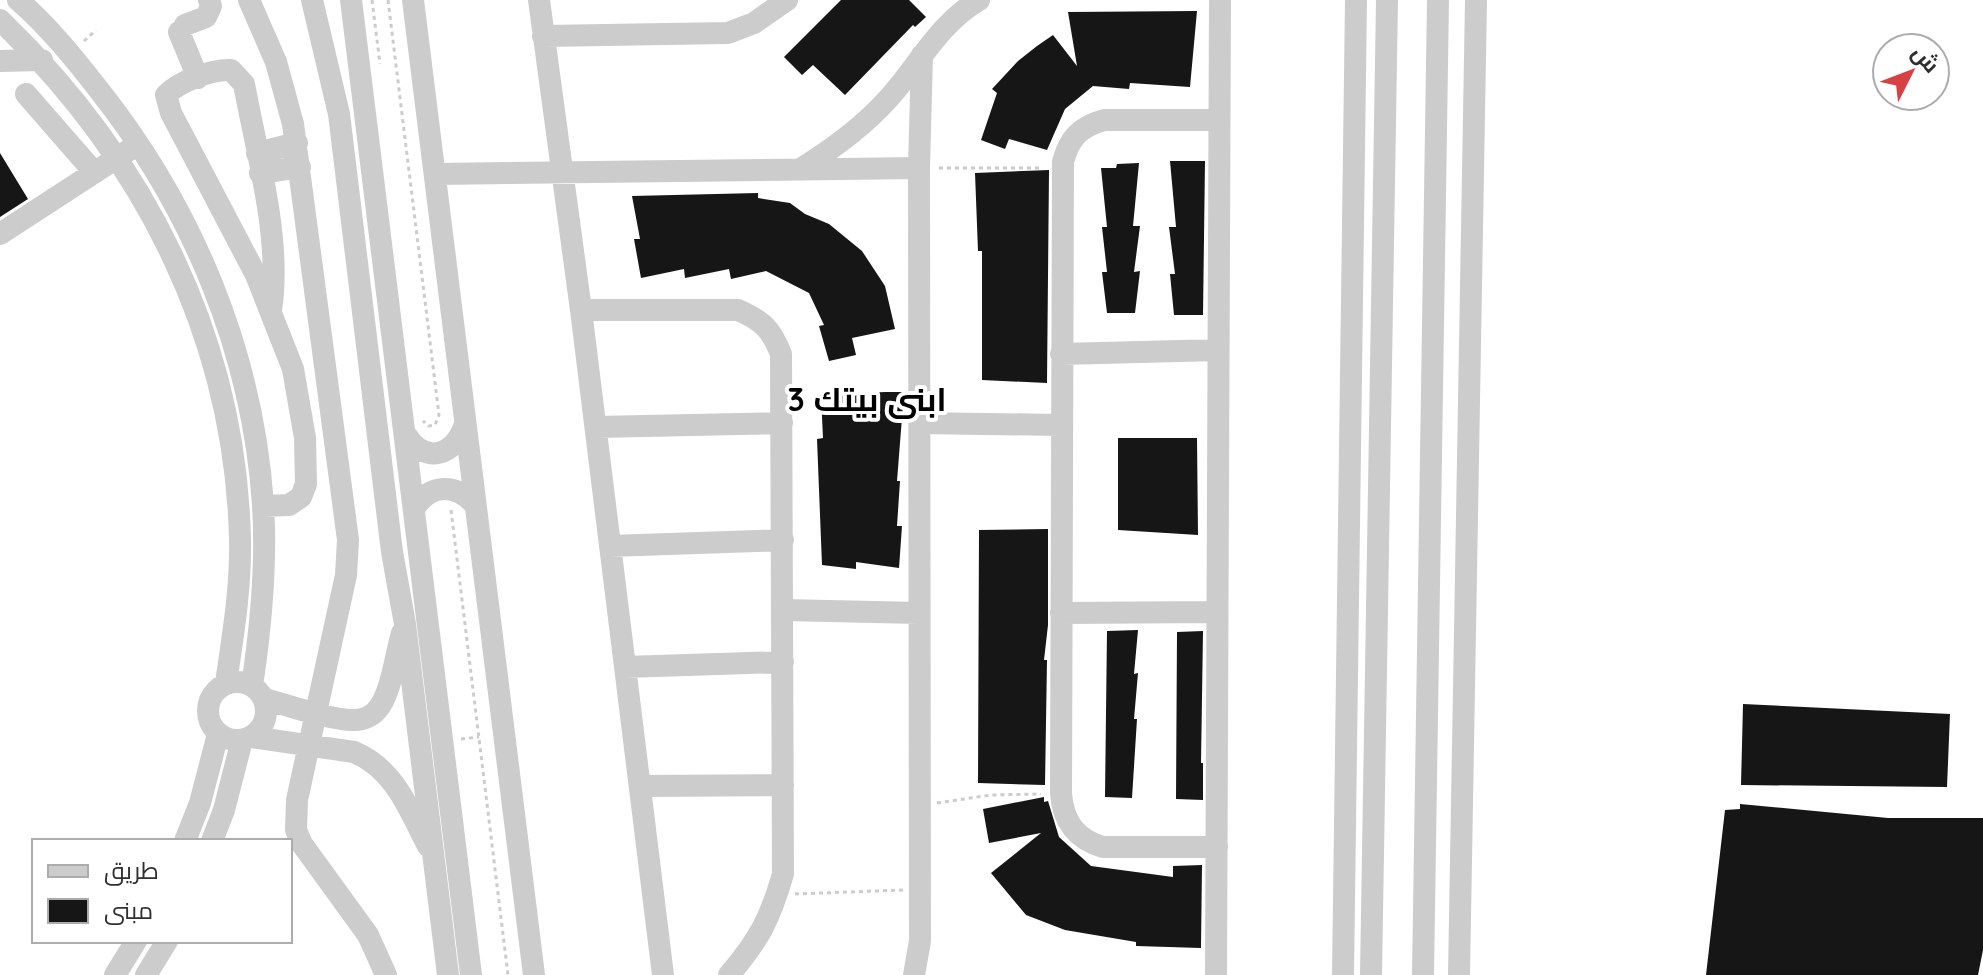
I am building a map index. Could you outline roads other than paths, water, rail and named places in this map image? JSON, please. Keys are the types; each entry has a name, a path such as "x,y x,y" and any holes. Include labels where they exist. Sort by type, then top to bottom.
{"street":[{"path":"18,0 70,53 140,143 200,253 224,314 243,377 256,441 263,506 263,610 258,692 266,716 263,724 247,738 213,839"},
{"path":"198,78 182,28 206,17 211,6 209,0"},
{"path":"249,0 285,89 297,143 348,540 346,575 297,800 296,830 310,858 368,935 386,975"},
{"path":"312,0 339,114 392,552 405,624 448,975"},
{"path":"351,0 471,975"},
{"path":"413,0 534,975"},
{"path":"539,0 596,427 663,975"},
{"path":"543,36 728,33 754,23 787,0"},
{"path":"800,169 846,140 888,99 950,21 979,0"},
{"path":"1216,975 1220,0"},
{"path":"1343,975 1356,0"},
{"path":"1371,975 1387,0"},
{"path":"1423,975 1438,0"},
{"path":"1459,975 1476,0"},
{"path":"0,20 42,60 80,105 117,158 150,211 182,272 206,337 224,403 236,471 240,540 238,609 226,683"},
{"path":"914,975 920,941 919,168 922,55"},
{"path":"0,61 42,60"},
{"path":"263,506 289,505 301,497 306,484 301,404 293,369 256,275 168,105 166,95 172,89 222,70 231,70 244,84 274,263 271,310"},
{"path":"26,94 94,172"},
{"path":"339,114 364,116"},
{"path":"1217,847 1103,847 1075,833 1066,820 1061,793 1061,354 1063,168 1067,147 1076,134 1089,124 1104,120 1219,120"},
{"path":"0,234 140,143"},
{"path":"258,163 297,143"},
{"path":"258,163 300,167"},
{"path":"435,174 919,168"},
{"path":"581,310 738,310 758,319 773,334 781,354 783,874 772,912 753,947 729,975"},
{"path":"1061,354 1218,350"},
{"path":"596,427 782,423"},
{"path":"919,423 1061,425"},
{"path":"406,435 419,450 439,453 457,443 465,424"},
{"path":"414,509 428,493 438,489 459,491 475,505"},
{"path":"610,546 783,540"},
{"path":"392,552 429,631"},
{"path":"238,609 263,610"},
{"path":"783,610 919,613"},
{"path":"1061,613 1217,612"},
{"path":"405,624 384,700 378,710 368,717 356,721 316,712 235,681 226,683 212,694 207,711 212,727 230,740 247,738 309,745 354,752 366,757 396,784 435,859"},
{"path":"625,667 783,662"},
{"path":"366,757 368,717"},
{"path":"186,839 200,803 218,734"},
{"path":"640,786 783,785"},
{"path":"200,803 224,810"},
{"path":"115,975 135,943"},
{"path":"146,975 166,943"}],"district":[{"name":"ابنى بيتك 3","path":"867,400"}]}
